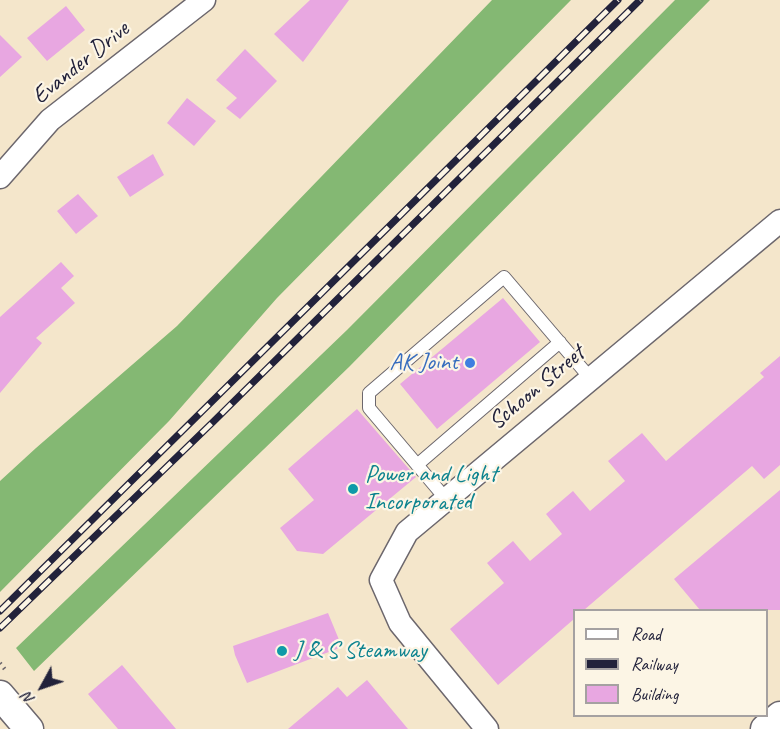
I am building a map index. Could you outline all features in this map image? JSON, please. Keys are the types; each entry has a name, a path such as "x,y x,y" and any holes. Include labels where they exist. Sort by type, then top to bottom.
{"street":[{"name":"Evander Drive","path":"0,177 50,120 204,0"},
{"name":"Schoon Street","path":"488,729 400,623 381,580 407,532 780,221"},
{"path":"0,695 29,729"},
{"path":"765,729 780,716"}],"lane":[{"path":"446,499 369,408 369,393 504,277 591,379"},
{"path":"417,465 560,342"}],"green space":[{"path":"492,0 571,0 277,298 169,421 0,592 0,481 177,326"},
{"path":"675,0 710,0 349,367 34,671 16,648 347,330"}],"building":[{"path":"310,0 349,0 303,62 274,34"},
{"path":"66,6 85,30 47,61 27,38"},
{"path":"0,35 22,57 0,77"},
{"path":"245,49 277,81 240,119 226,108 237,98 216,80"},
{"path":"187,98 216,121 194,146 167,123"},
{"path":"153,154 164,175 130,197 117,177"},
{"path":"78,194 98,216 76,234 57,211"},
{"path":"61,262 74,276 61,288 75,303 36,338 42,343 0,393 0,317"},
{"name":"AK Joint","path":"503,298 540,342 437,429 400,384"},
{"path":"780,356 780,465 764,479 752,466 585,609 573,609 573,620 498,685 450,629 504,583 487,563 513,541 530,561 562,534 546,514 573,491 590,511 625,481 608,461 642,433 666,461 764,377 760,373"},
{"name":"Power and Light Incorporated","path":"357,409 416,477 323,554 297,551 280,528 314,500 288,469"},
{"path":"780,490 780,610 699,609 674,579"},
{"name":"J & S Steamway","path":"328,613 342,647 247,683 233,646"},
{"path":"122,665 176,729 118,729 88,694"},
{"path":"367,680 408,729 288,729 338,687 347,697"}],"railway":[{"path":"0,611 618,0"},
{"path":"0,628 213,422 640,0"}],"place":[{"name":"AK Joint","path":"470,363"},
{"name":"Power and Light Incorporated","path":"353,489"},
{"name":"J & S Steamway","path":"282,651"}]}
